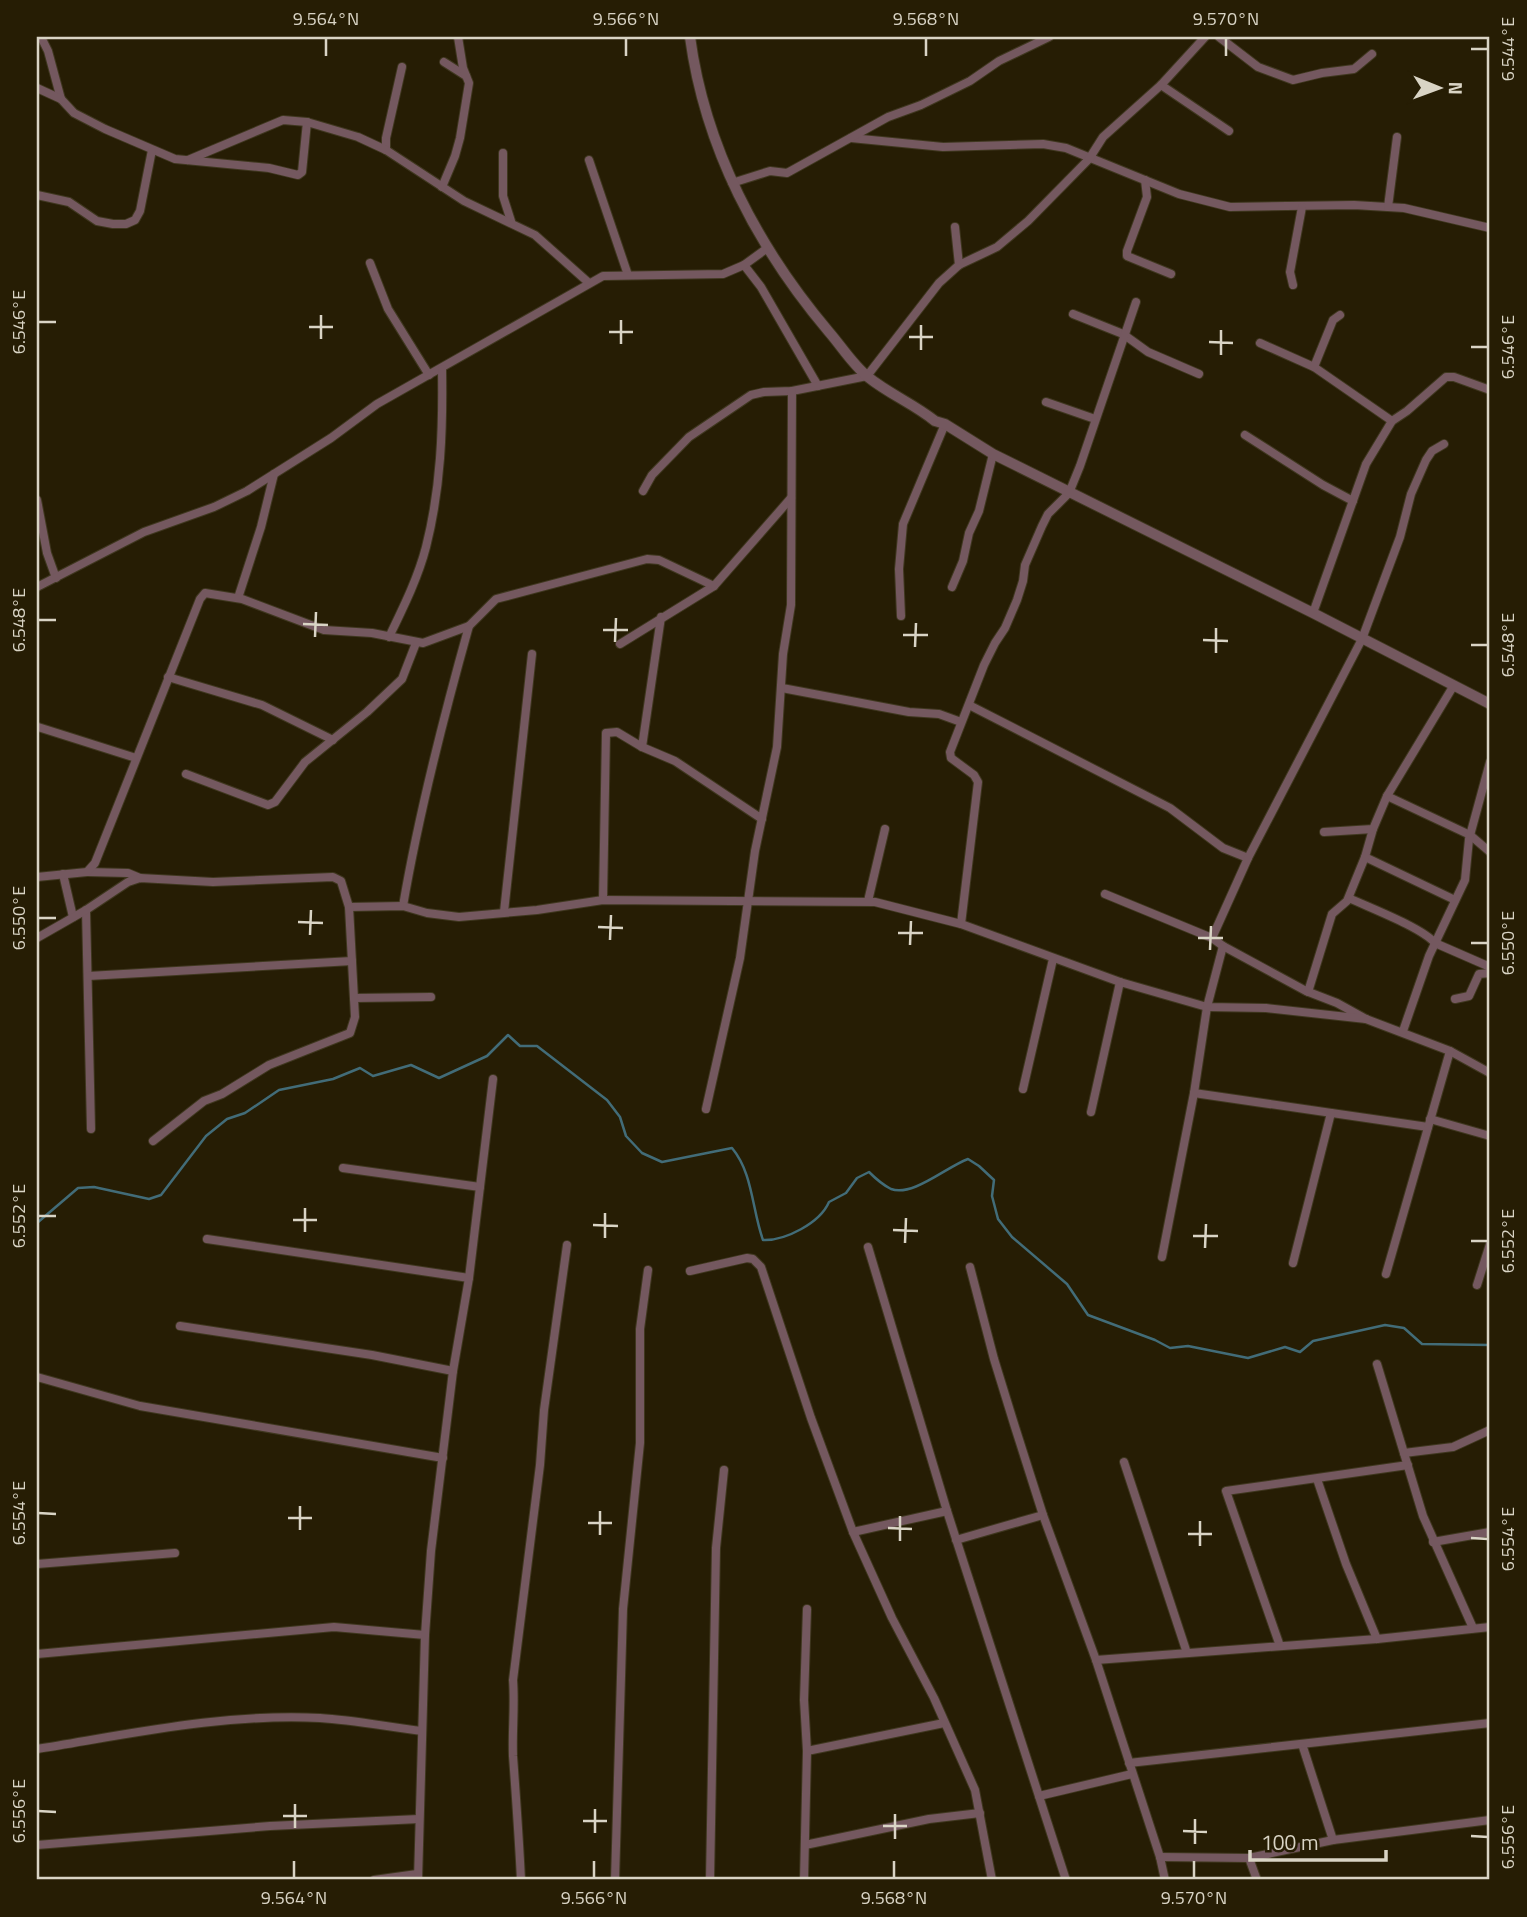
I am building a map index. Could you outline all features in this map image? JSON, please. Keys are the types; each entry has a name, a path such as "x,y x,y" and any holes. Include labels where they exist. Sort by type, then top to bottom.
{"street":[{"path":"41,37 48,51 61,99"},
{"path":"442,187 460,138 469,83 458,37"},
{"path":"690,37 703,104 732,183 766,249 804,302 867,376 935,421 945,424 993,454 1490,704"},
{"path":"732,183 771,171 787,173 888,117 921,105 970,81 999,61 1049,37"},
{"path":"643,491 652,475 689,437 751,395 792,391 867,376 939,283 959,265 997,247 1028,220 1089,159 1103,137 1161,85 1205,37"},
{"path":"1220,37 1258,67 1293,80 1354,69 1371,54"},
{"path":"444,62 466,76"},
{"path":"386,150 386,138 402,67"},
{"path":"1161,85 1228,131"},
{"path":"37,88 61,99 74,113 175,159 269,168 298,175 302,172 307,122"},
{"path":"188,160 276,121 307,122 358,137 386,150 464,201 535,235 589,283"},
{"path":"1388,207 1397,137"},
{"path":"851,138 943,147 1043,144 1066,148 1179,194 1230,207 1302,208 1354,205 1404,208 1490,228"},
{"path":"37,195 69,202 97,221 126,224 135,220 140,211 152,150"},
{"path":"503,153 503,196 510,221"},
{"path":"589,160 628,275"},
{"path":"1145,180 1147,197 1127,256 1171,274"},
{"path":"1293,285 1290,272 1302,208"},
{"path":"955,227 959,265"},
{"path":"37,587 144,532 214,507 331,438 377,404 603,276 723,274 744,265 766,249"},
{"path":"370,263 388,309 429,375"},
{"path":"744,265 761,287 818,386"},
{"path":"961,924 978,782 974,775 950,755 984,665 1017,600 1025,565 1042,526 1048,514 1069,492 1136,302"},
{"path":"1073,314 1123,334 1148,352 1199,374"},
{"path":"1314,367 1333,320 1340,315"},
{"path":"1260,343 1314,367 1392,421"},
{"path":"389,637 405,604 425,550 432,519 443,429 442,369"},
{"path":"1313,613 1366,464 1392,421 1446,377 1454,377 1490,390"},
{"path":"706,1109 740,958 755,851 777,747 783,654 791,605 792,391"},
{"path":"1045,402 1095,419"},
{"path":"901,616 899,569 903,524 945,424"},
{"path":"1245,435 1353,502"},
{"path":"1212,938 1248,858 1362,639 1400,537 1411,494 1432,451 1444,444"},
{"path":"952,587 979,511 993,454"},
{"path":"238,598 261,527 274,474"},
{"path":"620,644 714,586 791,498"},
{"path":"37,500 47,554 56,578"},
{"path":"87,872 95,863 201,595 205,593 238,598 324,630 389,637 416,643 469,626 496,599 647,559 659,560 714,586"},
{"path":"642,747 661,617"},
{"path":"403,906 440,728 469,626"},
{"path":"186,774 268,806 275,802 305,762 402,679 416,643"},
{"path":"504,912 532,654"},
{"path":"168,677 262,705 332,740"},
{"path":"1308,992 1332,915 1349,898 1387,796 1454,685"},
{"path":"782,688 909,712 939,714 961,722"},
{"path":"969,705 1170,808 1223,848 1248,858"},
{"path":"38,727 136,758"},
{"path":"603,900 606,733 617,732 688,768 762,819"},
{"path":"1403,1031 1435,943 1465,880 1470,835 1490,762"},
{"path":"1387,796 1470,835 1490,852"},
{"path":"869,901 885,829"},
{"path":"1324,831 1373,829"},
{"path":"1365,857 1455,900"},
{"path":"37,877 87,872 128,873 140,878 213,882 332,877 341,881 349,907 355,1017 350,1033 269,1065 222,1094 204,1101 153,1141"},
{"path":"63,874 73,917"},
{"path":"37,938 128,882 140,878"},
{"path":"1105,894 1212,938 1308,992 1337,1003 1366,1019 1450,1051 1490,1073"},
{"path":"1349,898 1490,970"},
{"path":"349,907 403,906 427,913 459,917 537,910 603,900 869,901 961,924 1120,982 1207,1007 1266,1008 1366,1019"},
{"path":"86,910 91,1129"},
{"path":"1162,1258 1194,1093 1207,1007 1223,946"},
{"path":"1023,1089 1053,959"},
{"path":"88,976 352,961"},
{"path":"1455,999 1469,996 1479,974 1490,970"},
{"path":"1091,1112 1120,982"},
{"path":"354,998 431,997"},
{"path":"1386,1274 1450,1051"},
{"path":"374,1880 418,1877 425,1635 431,1550 453,1371 470,1278 494,1079"},
{"path":"1194,1093 1331,1113 1429,1123 1490,1136"},
{"path":"1293,1263 1331,1113"},
{"path":"343,1168 481,1187"},
{"path":"207,1239 470,1278"},
{"path":"1478,1285 1490,1244"},
{"path":"521,1880 513,1753 513,1680 540,1465 544,1410 567,1245"},
{"path":"868,1247 956,1540 1066,1880"},
{"path":"690,1271 747,1258 753,1259 761,1267 811,1418 853,1532 975,1790 992,1880"},
{"path":"970,1266 993,1359 1043,1515 1096,1660 1160,1857 1164,1880"},
{"path":"615,1880 623,1609 640,1443 640,1329 648,1269"},
{"path":"180,1326 373,1355 453,1371"},
{"path":"1377,1364 1433,1542 1473,1628"},
{"path":"37,1379 140,1406 443,1458"},
{"path":"1404,1453 1453,1447 1490,1430"},
{"path":"1124,1462 1187,1653"},
{"path":"1280,1646 1226,1491 1408,1465"},
{"path":"709,1880 716,1548 724,1470"},
{"path":"1317,1479 1346,1564 1377,1639"},
{"path":"853,1532 947,1511"},
{"path":"956,1540 1043,1515"},
{"path":"1433,1542 1490,1532"},
{"path":"37,1564 175,1553"},
{"path":"804,1880 807,1609"},
{"path":"1096,1660 1377,1639 1490,1627"},
{"path":"37,1654 334,1628 425,1635"},
{"path":"37,1749 150,1730 251,1720 320,1718 422,1731"},
{"path":"807,1751 944,1723"},
{"path":"1129,1763 1490,1723"},
{"path":"1302,1744 1333,1840"},
{"path":"1039,1797 1132,1774"},
{"path":"804,1845 929,1819 980,1813"},
{"path":"37,1845 270,1826 419,1819"},
{"path":"1160,1857 1249,1858 1333,1840 1490,1820"},
{"path":"1249,1858 1256,1880"}],"waterway":[{"path":"37,1223 78,1188 94,1187 149,1199 161,1195 206,1136 227,1119 245,1113 279,1090 333,1079 360,1068 373,1076 411,1065 439,1078 487,1056 508,1035 520,1046 537,1046 607,1100 620,1117 626,1136 642,1153 662,1162 732,1148 748,1180 763,1240 791,1234 810,1224 829,1202 846,1193 857,1178 869,1172 891,1189 909,1189 968,1159 994,1180 992,1196 998,1219 1012,1237 1067,1284 1088,1315 1170,1348 1188,1346 1248,1358 1285,1347 1300,1352 1313,1341 1385,1325 1404,1328 1422,1344 1490,1345"}]}
